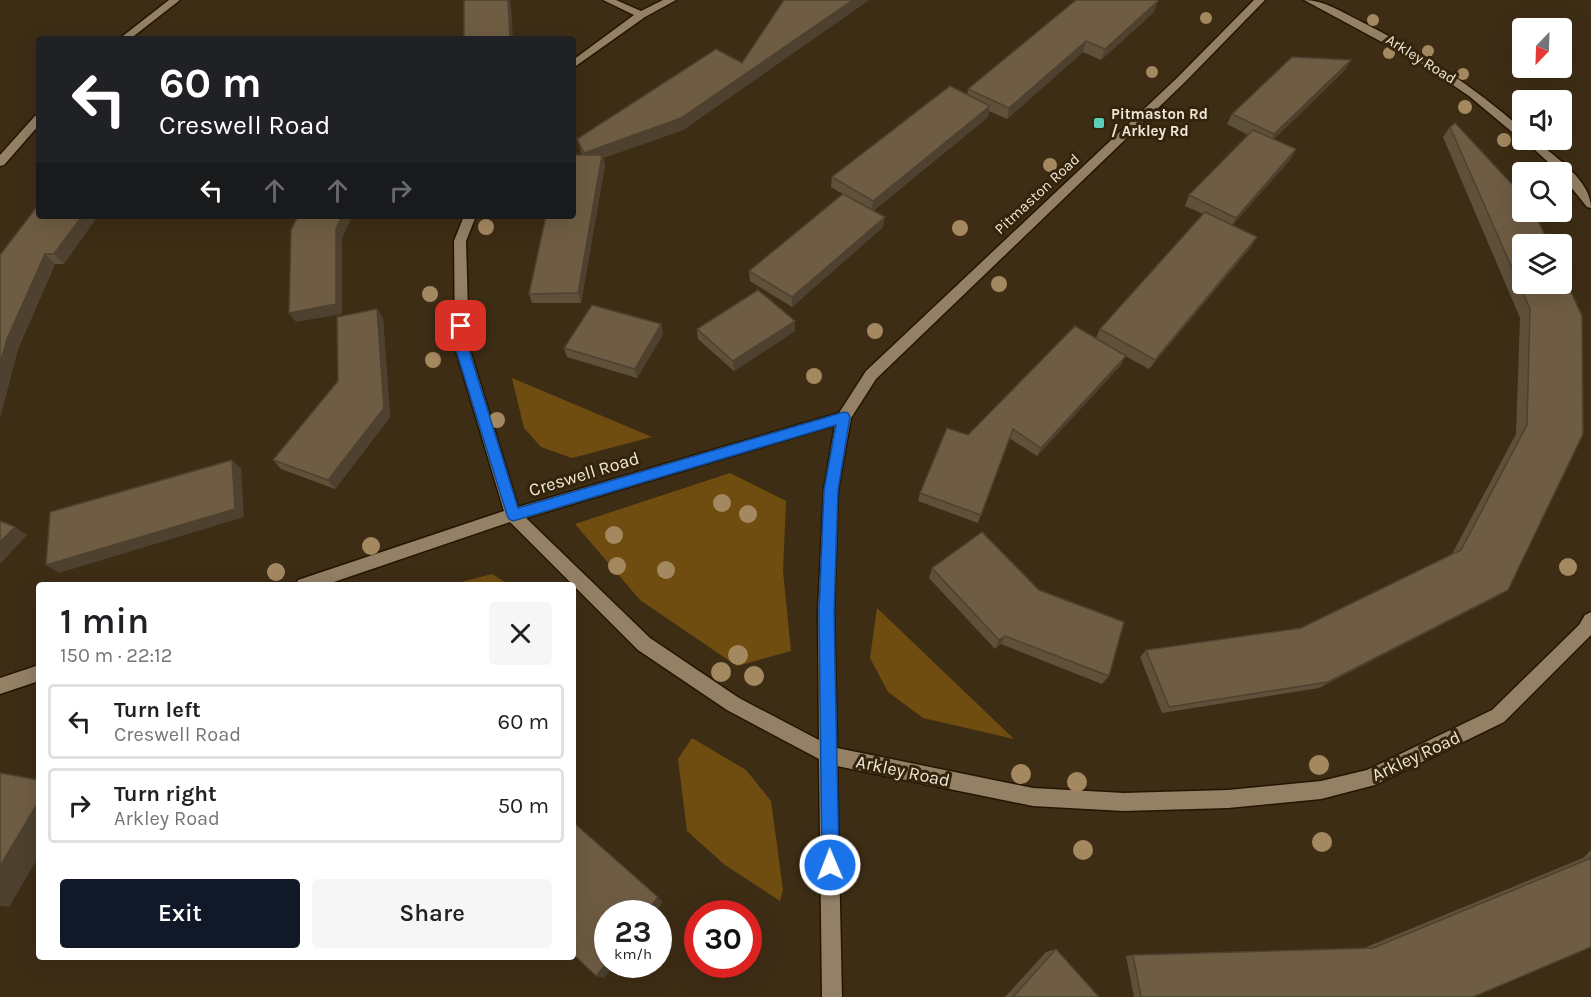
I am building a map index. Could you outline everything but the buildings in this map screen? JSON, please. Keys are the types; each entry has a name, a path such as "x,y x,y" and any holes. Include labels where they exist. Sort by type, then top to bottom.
{"street":[{"path":"128,36 175,0"},
{"path":"608,0 641,15"},
{"path":"576,63 641,15 671,0"},
{"name":"Pitmaston Road","path":"844,417 870,375 1181,80 1260,0"},
{"name":"Arkley Road","path":"1309,0 1377,32 1439,68 1512,125"},
{"path":"0,162 36,121"},
{"path":"1540,150 1564,171 1591,204"},
{"name":"Arkley Road","path":"469,219 460,242 462,347 513,515 644,644 733,704 829,756 1033,797 1124,802 1228,800 1321,790 1369,780 1498,716 1585,630 1591,620"},
{"path":"832,997 826,611 831,490 844,417"},
{"name":"Creswell Road","path":"313,582 513,515 844,417"},
{"path":"0,686 36,674"}],"shaded area":[{"path":"512,378 652,437 572,458 541,447 524,428"},
{"path":"730,473 786,501 783,571 791,651 737,666 640,600 575,524"},
{"path":"492,574 505,582 461,582"},
{"path":"877,608 1014,739 923,718 888,692 870,658"},
{"path":"692,738 746,770 771,801 783,890 780,901 725,865 687,831 678,759"}],"place":[{"name":"Pitmaston Rd / Arkley Rd","path":"1099,123"}],"route":[{"path":"461,326 462,347 513,515 844,417 831,490 826,611 830,865"}]}
